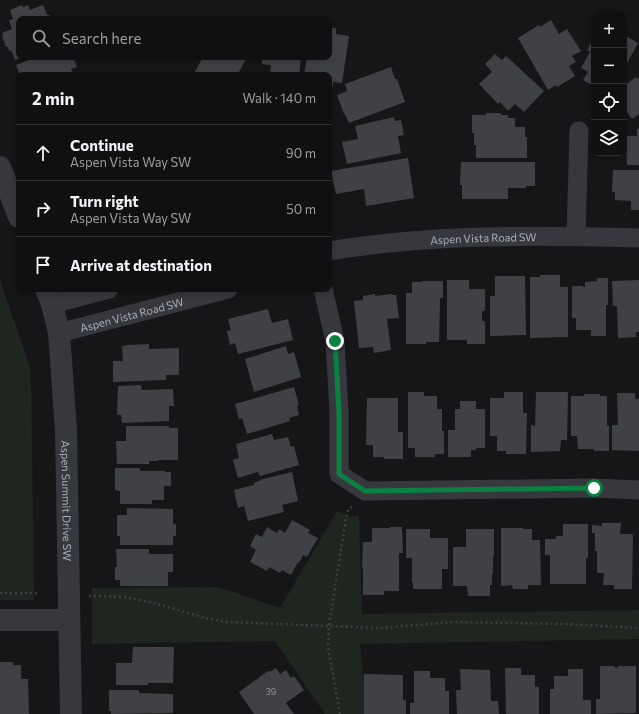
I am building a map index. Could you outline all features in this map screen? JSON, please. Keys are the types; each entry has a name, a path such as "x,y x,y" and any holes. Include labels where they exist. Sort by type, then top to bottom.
{"street":[{"path":"576,236 579,131"},
{"path":"0,167 16,209"},
{"name":"Aspen Vista Road SW","path":"332,250 371,244 435,239 576,236 639,238"},
{"path":"49,296 84,292"},
{"name":"Aspen Vista Road SW","path":"59,333 216,292"},
{"path":"324,292 335,341 339,412 339,474 365,491 594,488 639,490"},
{"name":"Aspen Summit Drive SW","path":"49,296 59,333 66,430 71,714"},
{"path":"0,620 69,620"}],"path":[{"path":"340,714 328,647 329,625 347,512 365,491"},
{"path":"0,593 39,592"},
{"path":"89,596 124,597 154,603 205,618 227,622 381,628 453,622 566,624 639,628"}],"shaded area":[{"path":"0,280 31,370 34,600 0,600"},
{"path":"337,511 350,516 359,516 362,614 639,610 639,639 360,644 367,714 325,714 275,641 92,644 92,588 219,587 280,608"}],"building":[{"path":"22,5 23,7 28,5 30,10 43,5 47,15 50,16 16,16 15,60 11,50 9,51 8,47 6,47 2,36 2,33 12,29 9,20 13,19 10,10"},
{"path":"551,20 559,34 567,29 581,51 572,56 576,62 569,66 575,76 557,87 556,85 548,90 518,38 539,25 540,27"},
{"path":"332,27 336,28 336,34 349,36 342,83 333,82 332,86 332,72 304,72 306,60 332,60"},
{"path":"627,37 638,43 627,63"},
{"path":"591,43 591,84 583,80 588,72 581,68 590,52 587,50"},
{"path":"495,54 502,60 506,56 544,91 524,112 515,104 508,111 500,102 498,104 479,84 492,72 485,64"},
{"path":"28,60 74,60 77,67 71,69 72,72 19,72 16,65"},
{"path":"201,60 245,60 239,72 195,72"},
{"path":"262,60 301,60 299,72 270,72 271,65 262,64"},
{"path":"391,67 405,102 349,123 337,95 347,91 345,84"},
{"path":"636,77 637,79 639,77 639,114 632,119 627,112 627,84"},
{"path":"486,113 501,113 501,115 508,115 508,118 515,118 515,127 525,127 525,137 527,137 527,158 476,158 476,145 474,145 474,133 472,133 472,115 486,115"},
{"path":"394,117 395,121 401,120 404,135 398,136 401,153 347,164 342,142 358,139 355,126"},
{"path":"637,129 639,129 639,165 627,165 627,136 637,136"},
{"path":"408,158 414,198 366,206 364,189 336,194 332,171"},
{"path":"461,162 535,162 535,186 526,186 526,188 508,188 508,199 462,199 462,185 460,185"},
{"path":"613,170 639,170 639,210 631,210 631,201 615,200 615,192 612,192"},
{"path":"540,275 560,275 560,287 568,287 568,337 530,338 530,277 540,277"},
{"path":"495,276 525,276 526,335 490,336 490,296 495,296"},
{"path":"597,278 608,278 606,336 591,336 591,330 576,330 576,318 572,318 572,287 585,287 585,282 597,281"},
{"path":"447,280 469,280 469,289 485,289 485,311 482,311 482,321 485,321 485,344 467,344 467,340 447,340"},
{"path":"639,280 639,332 636,332 636,337 618,338 617,306 613,306 612,281"},
{"path":"443,281 443,298 440,298 439,342 426,342 426,344 406,344 406,293 412,293 412,282"},
{"path":"375,294 375,296 396,295 399,318 387,319 391,350 374,353 373,347 359,348 354,301 363,300 363,296"},
{"path":"268,309 272,323 288,319 293,340 238,354 235,343 230,345 227,331 231,330 228,319"},
{"path":"149,344 149,349 179,348 179,375 166,375 166,380 113,382 113,361 123,361 122,346"},
{"path":"286,346 288,354 294,352 301,377 254,392 245,359"},
{"path":"141,385 142,390 173,389 174,406 169,406 169,421 122,423 121,415 117,415 118,386"},
{"path":"294,387 299,405 297,406 299,415 289,418 290,421 247,434 242,418 239,419 235,404"},
{"path":"408,392 424,392 424,396 437,396 437,409 442,409 444,454 435,454 435,457 415,457 415,448 408,448"},
{"path":"504,392 523,392 523,413 527,413 526,454 506,454 506,451 497,451 497,436 490,436 490,398 504,398"},
{"path":"536,392 568,392 567,440 561,440 560,451 531,452 531,425 535,426"},
{"path":"617,393 635,393 635,399 639,399 639,451 612,450 612,425 618,425"},
{"path":"584,394 600,394 600,396 607,396 609,451 578,449 577,436 571,436 571,396 584,396"},
{"path":"367,398 398,398 398,432 403,432 403,459 384,459 384,457 373,457 373,445 366,445"},
{"path":"460,401 476,401 476,409 485,409 485,448 476,448 476,450 471,450 471,457 448,457 448,430 455,430 455,409 460,409"},
{"path":"126,426 169,426 169,428 178,428 178,460 149,461 149,464 117,464 116,441 126,441"},
{"path":"272,434 274,440 288,437 291,447 294,446 299,465 260,476 258,472 238,478 233,460 239,458 236,444"},
{"path":"115,468 140,468 140,471 171,472 171,486 164,486 164,500 152,500 152,504 120,504 120,491 115,490"},
{"path":"292,472 298,501 282,505 284,512 248,521 244,506 238,508 234,490 254,485 254,483 263,479"},
{"path":"127,508 173,509 173,524 176,524 176,536 173,536 173,545 120,545 120,536 117,536 117,515 127,515"},
{"path":"292,520 310,530 308,533 318,538 307,557 303,555 291,575 282,570 280,573 269,567 267,571 250,562 256,550 250,546 256,534 262,537 267,527 277,533 279,529 285,533"},
{"path":"602,523 621,523 620,534 632,534 633,536 632,589 614,589 614,585 603,585 604,573 597,573 597,551 595,551 595,533 592,533 592,525 602,526"},
{"path":"563,524 588,524 586,584 550,584 550,555 545,555 545,539 556,539 556,536 563,536"},
{"path":"402,527 403,553 399,553 399,591 384,591 384,595 363,595 363,542 372,542 372,528"},
{"path":"501,528 532,529 532,540 540,540 541,585 528,585 528,589 513,589 512,585 501,586"},
{"path":"406,529 430,529 430,538 448,538 448,569 442,569 442,589 413,589 412,558 406,558"},
{"path":"466,529 494,529 493,574 492,585 490,585 490,596 468,596 467,586 453,586 453,547 466,547"},
{"path":"116,549 149,549 149,554 173,554 173,572 168,572 168,586 120,586 120,580 115,580 115,567 117,567"},
{"path":"133,647 174,647 173,683 116,685 116,663 132,663"},
{"path":"0,662 13,662 13,665 21,665 21,679 28,679 29,714 0,714"},
{"path":"600,666 614,666 617,668 618,666 636,666 636,713 596,714 596,699 600,699"},
{"path":"276,668 280,674 286,670 291,678 294,676 304,690 286,703 294,714 254,714 239,692 268,671 269,672"},
{"path":"505,668 521,668 521,675 535,675 535,687 539,687 539,714 506,714"},
{"path":"460,669 490,670 491,701 498,701 499,714 457,714 456,690 461,690"},
{"path":"568,669 583,669 583,700 591,700 591,714 550,714 550,689 554,689 554,676 568,676"},
{"path":"414,671 430,671 430,678 445,678 445,691 449,691 449,714 410,714 410,703 414,703"},
{"path":"364,674 403,675 403,700 406,700 406,714 364,714"},
{"path":"109,690 139,690 139,693 173,694 173,713 111,714 111,711 109,711"}],"route":[{"path":"335,341 339,412 339,474 365,491 594,488"}]}
